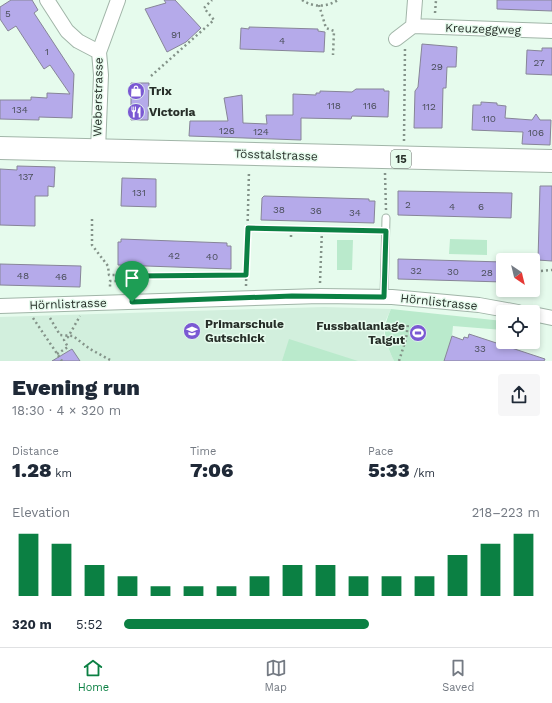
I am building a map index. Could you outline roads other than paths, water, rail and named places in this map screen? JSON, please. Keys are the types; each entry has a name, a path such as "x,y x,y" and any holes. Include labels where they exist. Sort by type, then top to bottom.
{"main road":[{"name":"Tösstalstrasse","path":"0,148 552,161"}],"street":[{"path":"48,0 67,31 78,41 99,52"},
{"name":"Weberstrasse","path":"98,150 101,82 99,52 118,0"},
{"name":"Kreuzeggweg","path":"415,0 405,32 552,31"},
{"name":"Hörnlistrasse","path":"0,306 320,296 384,297 479,305 496,308"},
{"path":"540,315 552,318"}],"lane":[{"path":"384,297 386,218"}],"place":[{"name":"Trix","path":"136,91"},
{"name":"Victoria","path":"136,112"},
{"name":"Primarschule Gutschick","path":"192,331"},
{"name":"Fussballanlage Talgut","path":"418,333"}]}
